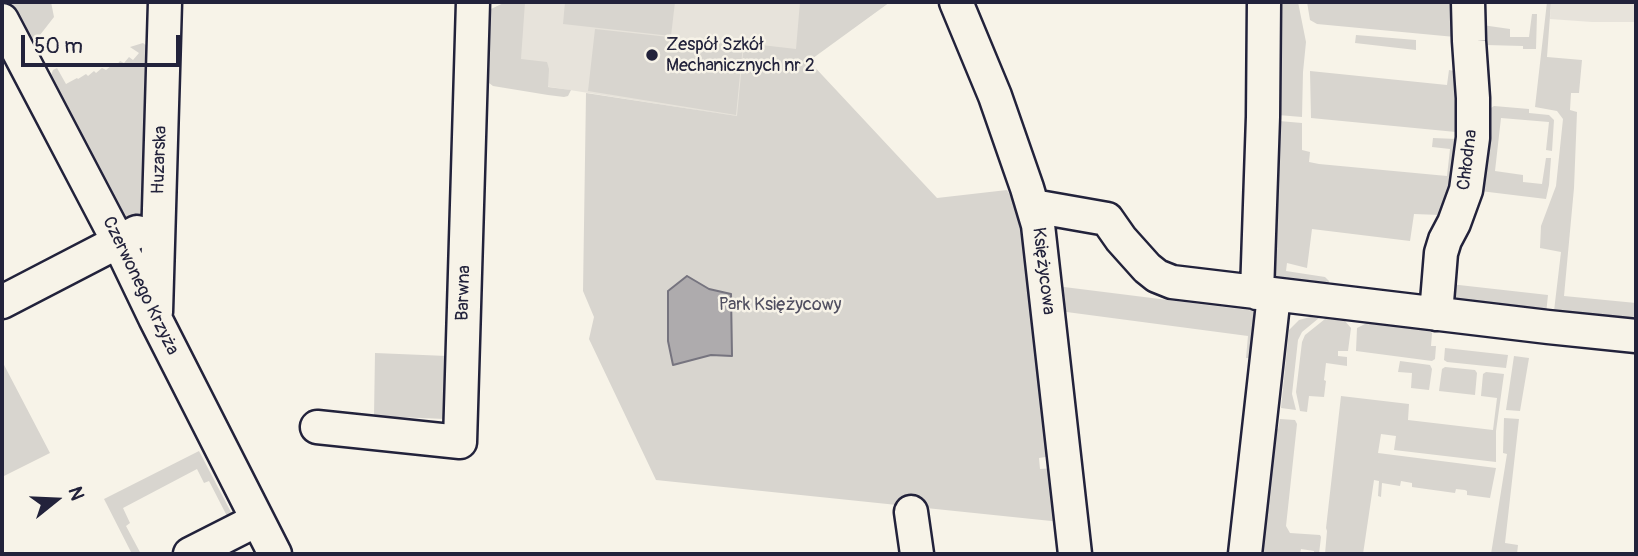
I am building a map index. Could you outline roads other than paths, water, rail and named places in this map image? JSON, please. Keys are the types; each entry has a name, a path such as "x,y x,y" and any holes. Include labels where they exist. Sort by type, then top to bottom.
{"street":[{"name":"Huzarska","path":"155,318 165,2"},
{"name":"Barwna","path":"317,427 460,442 473,2"},
{"name":"Księżycowa","path":"956,2 995,96 1040,234 1075,554"},
{"path":"1246,554 1266,294 1264,2"},
{"name":"Chłodna","path":"1436,314 1441,253 1466,190 1473,138 1474,98 1468,2"},
{"name":"Czerwonego Krzyża","path":"2,20 118,241 275,554"},
{"path":"1033,206 1107,219 1147,268 1172,282 1636,336"},
{"path":"2,302 158,222"},
{"path":"911,512 917,554"},
{"path":"190,554 257,520"}],"place":[{"name":"Zespół Szkół Mechanicznych nr 2","path":"652,55"}],"park label":[{"name":"Park Księżycowy","path":"780,305"}]}
